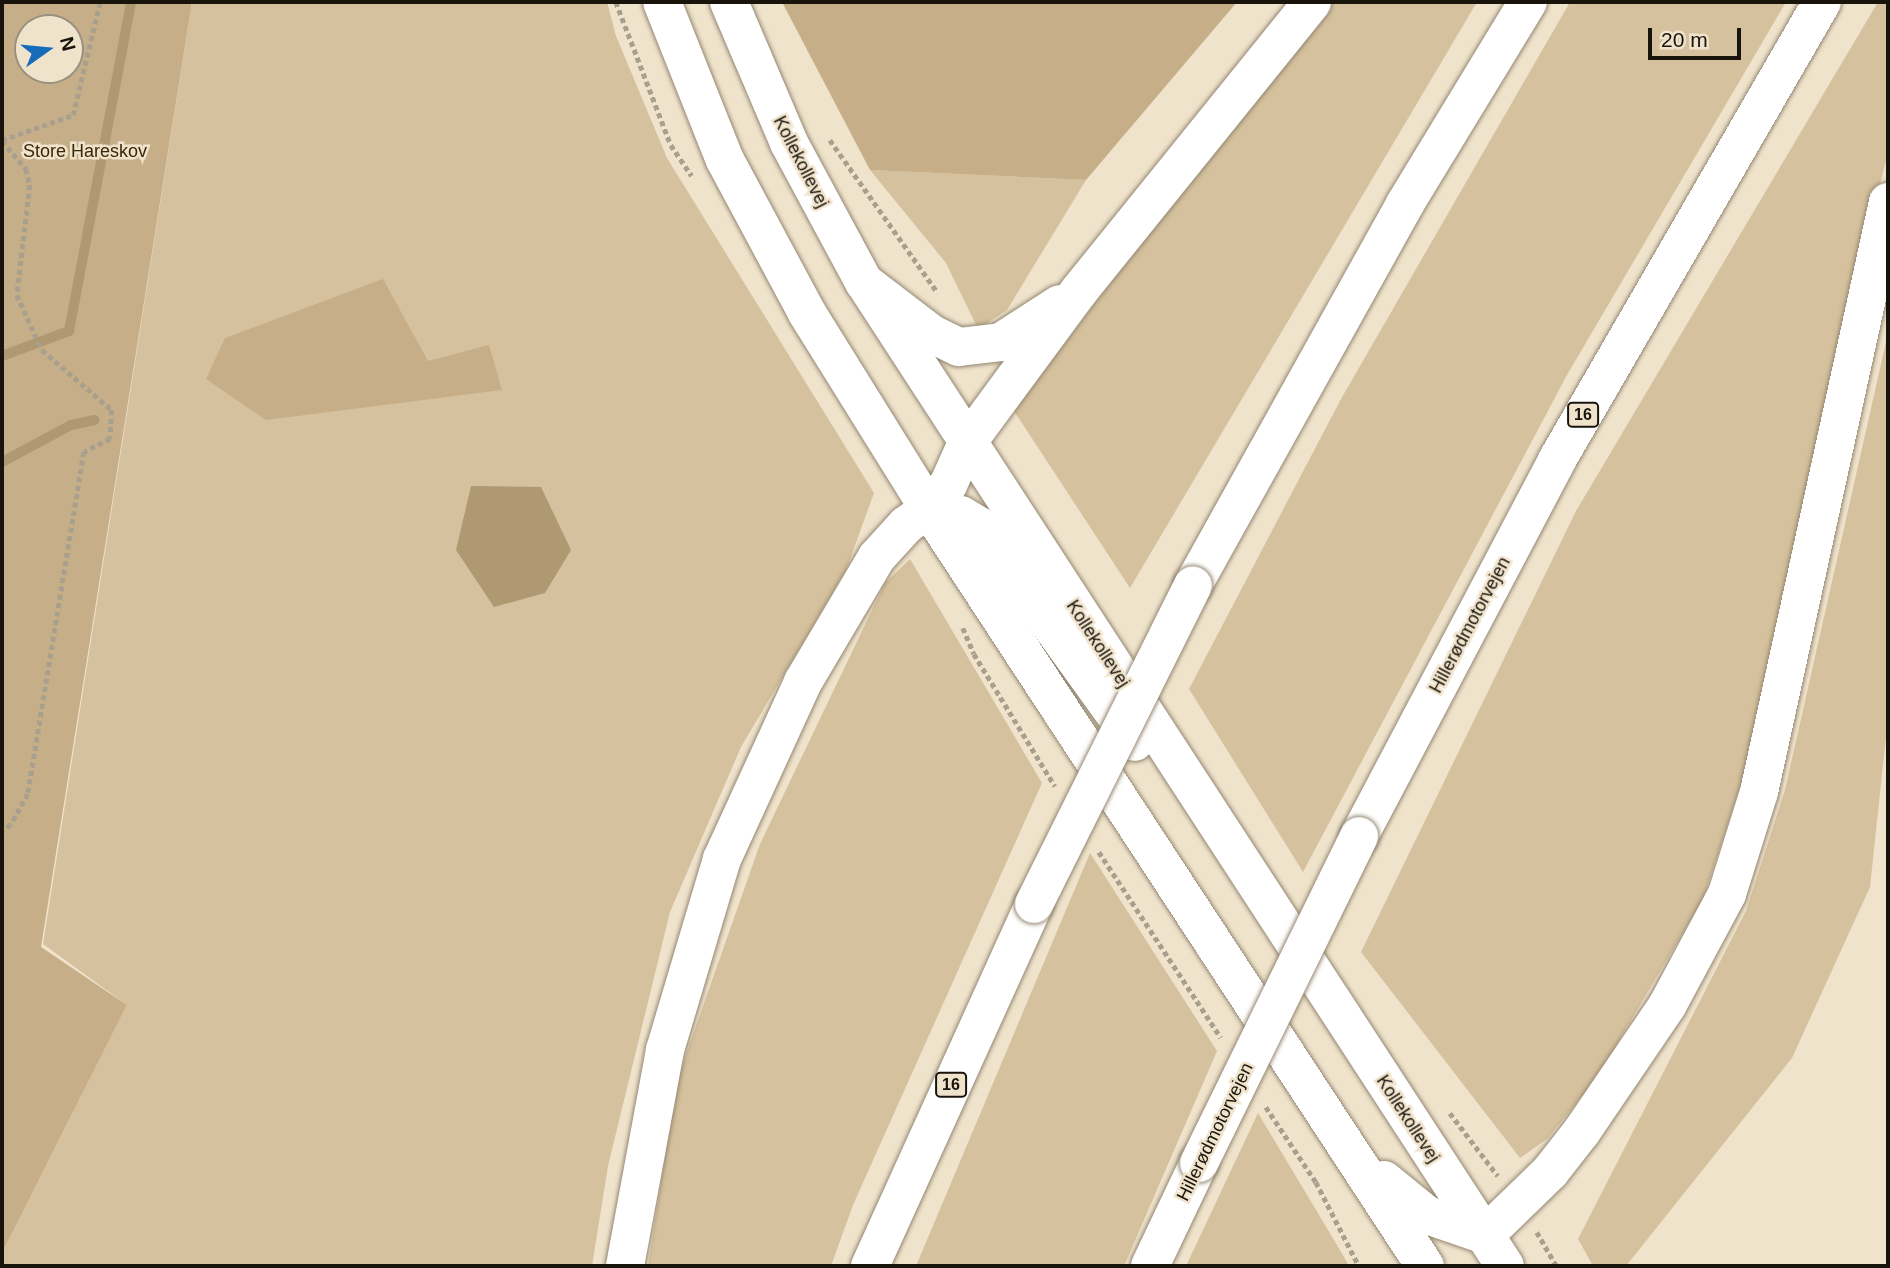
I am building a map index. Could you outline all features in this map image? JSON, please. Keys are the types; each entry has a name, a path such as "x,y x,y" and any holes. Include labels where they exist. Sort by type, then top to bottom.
{"main road":[{"path":"662,2 696,94 764,235 929,509 1350,1146 1425,1266"},
{"name":"Kollekollevej","path":"729,2 789,143 864,282 1285,932 1487,1256"},
{"path":"625,1266 665,1050 722,859 809,670 877,557 906,525 929,509 948,485 967,443 1079,291 1312,2"},
{"name":"16","path":"870,1266 1034,904 1193,585 1405,204 1528,2"},
{"name":"Hillerødmotorvejen","path":"1150,1266 1359,836 1557,460 1758,105 1822,2"},
{"path":"1350,1146 1411,1206 1487,1256 1582,1131 1667,1006 1727,894 1759,792 1888,202"},
{"path":"864,282 932,334 959,347 1001,342 1079,291"},
{"path":"929,509 961,515 979,526 1079,669 1285,932"}],"path":[{"path":"2,831 11,825 28,794 84,452 110,439 108,404 43,350 17,295 30,185 26,169 2,141 73,115 100,2"},
{"path":"823,130 932,283 948,312 959,347"},
{"path":"960,621 974,654 1063,798"},
{"path":"1093,844 1224,1042"},
{"path":"1262,1100 1316,1182 1359,1266"},
{"path":"1536,1230 1557,1266"}],"shaded area":[{"path":"192,2 607,2 616,36 667,158 874,493 846,570 741,747 670,912 608,1166 592,1266 2,1266 2,1253 127,1005 43,944"},
{"path":"1321,2 1477,2 1130,588 1014,411"},
{"path":"1570,2 1786,2 1567,375 1303,872 1189,689 1341,399"},
{"path":"1878,2 1888,2 1888,153 1832,372 1747,766 1703,899 1596,1079 1547,1139 1520,1158 1361,952 1576,511"},
{"path":"870,170 1086,180 1007,310 978,329 946,263"},
{"path":"1888,333 1888,718 1870,887 1792,1058 1626,1266 1593,1266 1578,1239 1746,911 1785,790"},
{"path":"471,486 541,487 571,550 545,593 494,607 456,550"},
{"path":"910,559 1042,783 853,1205 831,1266 648,1266 677,1080 760,844 885,583"},
{"path":"1090,853 1217,1051 1124,1266 916,1266"},
{"path":"1258,1113 1340,1250 1349,1266 1186,1266"}],"green space":[{"name":"Store Hareskov","path":"2,2 192,2 41,947 127,1005 2,1253"},
{"path":"782,2 1237,2 1086,180 870,170"},
{"path":"383,279 428,361 489,345 502,390 266,420 206,379 225,338"}],"waterway":[{"path":"2,356 69,331 131,2"},
{"path":"2,462 71,425 94,420"}]}
